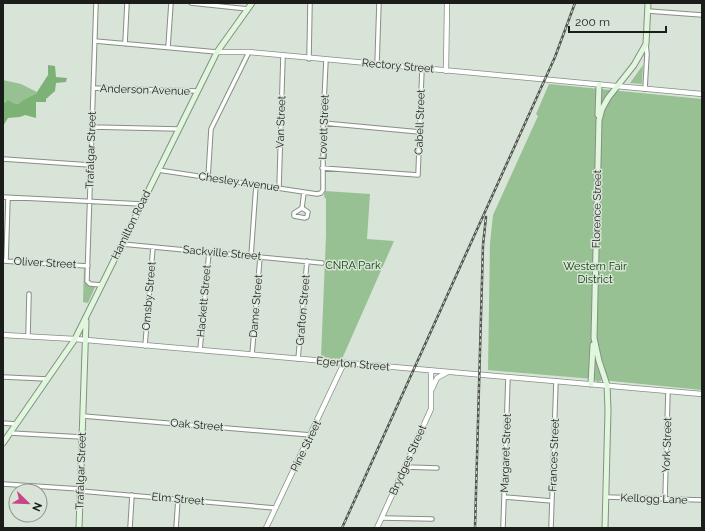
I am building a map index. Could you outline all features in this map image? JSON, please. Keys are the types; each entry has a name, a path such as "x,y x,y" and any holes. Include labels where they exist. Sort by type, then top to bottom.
{"main road":[{"name":"Hamilton Road","path":"3,443 75,339 217,52 252,3"},
{"path":"618,87 639,57 646,44 648,3"},
{"path":"598,120 599,85"},
{"name":"Florence Street","path":"605,528 608,410 607,386 594,338 598,120 608,98 618,87"},
{"name":"Trafalgar Street","path":"79,528 86,318"},
{"path":"591,384 594,338"}],"street":[{"name":"Trafalgar Street","path":"96,3 90,165 88,283 102,285"},
{"path":"125,44 127,3"},
{"path":"168,48 171,3"},
{"path":"191,3 248,9"},
{"path":"309,59 310,3"},
{"path":"377,65 379,3"},
{"path":"446,70 447,3"},
{"path":"648,11 702,15"},
{"name":"Rectory Street","path":"94,42 217,52 248,52 309,59 702,94"},
{"path":"645,89 647,54 646,44"},
{"path":"208,178 211,129 248,52"},
{"name":"Van Street","path":"279,188 283,56"},
{"name":"Lovett Street","path":"321,193 323,190 323,123 326,60"},
{"name":"Cabell Street","path":"322,168 418,175 422,68"},
{"name":"Anderson Avenue","path":"93,88 197,91"},
{"path":"323,123 420,132"},
{"path":"92,127 178,129"},
{"path":"3,160 90,165"},
{"name":"Chesley Avenue","path":"158,170 317,194 321,193"},
{"path":"251,256 256,185"},
{"path":"302,208 304,192"},
{"path":"3,197 142,204"},
{"path":"4,261 8,198"},
{"name":"Sackville Street","path":"122,244 322,263"},
{"name":"Omsby Street","path":"145,346 153,247"},
{"name":"Hackett Street","path":"200,350 209,252"},
{"name":"Dame Street","path":"252,355 260,257"},
{"name":"Oliver Street","path":"4,261 88,266"},
{"name":"Grafton Street","path":"298,359 307,261"},
{"path":"28,294 28,336"},
{"name":"Egerton Street","path":"3,335 75,339 702,394"},
{"name":"Pine Street","path":"266,528 344,363"},
{"name":"Brydges Street","path":"377,528 431,409 431,371"},
{"path":"430,391 437,378 447,372"},
{"path":"3,377 47,379"},
{"name":"Margaret Street","path":"503,528 508,377"},
{"name":"Frances Street","path":"551,528 556,381"},
{"name":"York Street","path":"665,499 668,391"},
{"name":"Oak Street","path":"83,416 311,435"},
{"path":"3,423 16,424"},
{"path":"10,433 82,437"},
{"path":"405,467 437,468"},
{"name":"Elm Street","path":"3,484 275,508"},
{"path":"130,528 132,495"},
{"path":"504,497 552,501"},
{"name":"Kellogg Lane","path":"606,497 702,500"},
{"path":"176,528 178,499"},
{"path":"382,518 432,520"}],"green space":[{"path":"48,65 55,66 56,77 67,78 66,82 56,83 55,91 46,99 46,102 36,102 36,118 25,115 8,118 3,126 3,101 6,102 8,100 18,104 37,93 48,75"},
{"path":"643,65 642,84 630,83"},
{"path":"3,80 21,84 37,93 18,104 3,101"},
{"name":"Western Fair District","path":"549,84 702,99 702,390 601,380 598,382 593,379 488,370 490,243 493,215 538,116 536,114"},
{"name":"CNRA Park","path":"325,191 370,194 367,239 394,241 342,359 321,357 326,235"},
{"path":"84,268 86,268 86,284 95,287 88,303 83,302"}],"railway":[{"path":"342,528 555,57 575,3"},
{"path":"475,528 483,245 486,217"}]}
